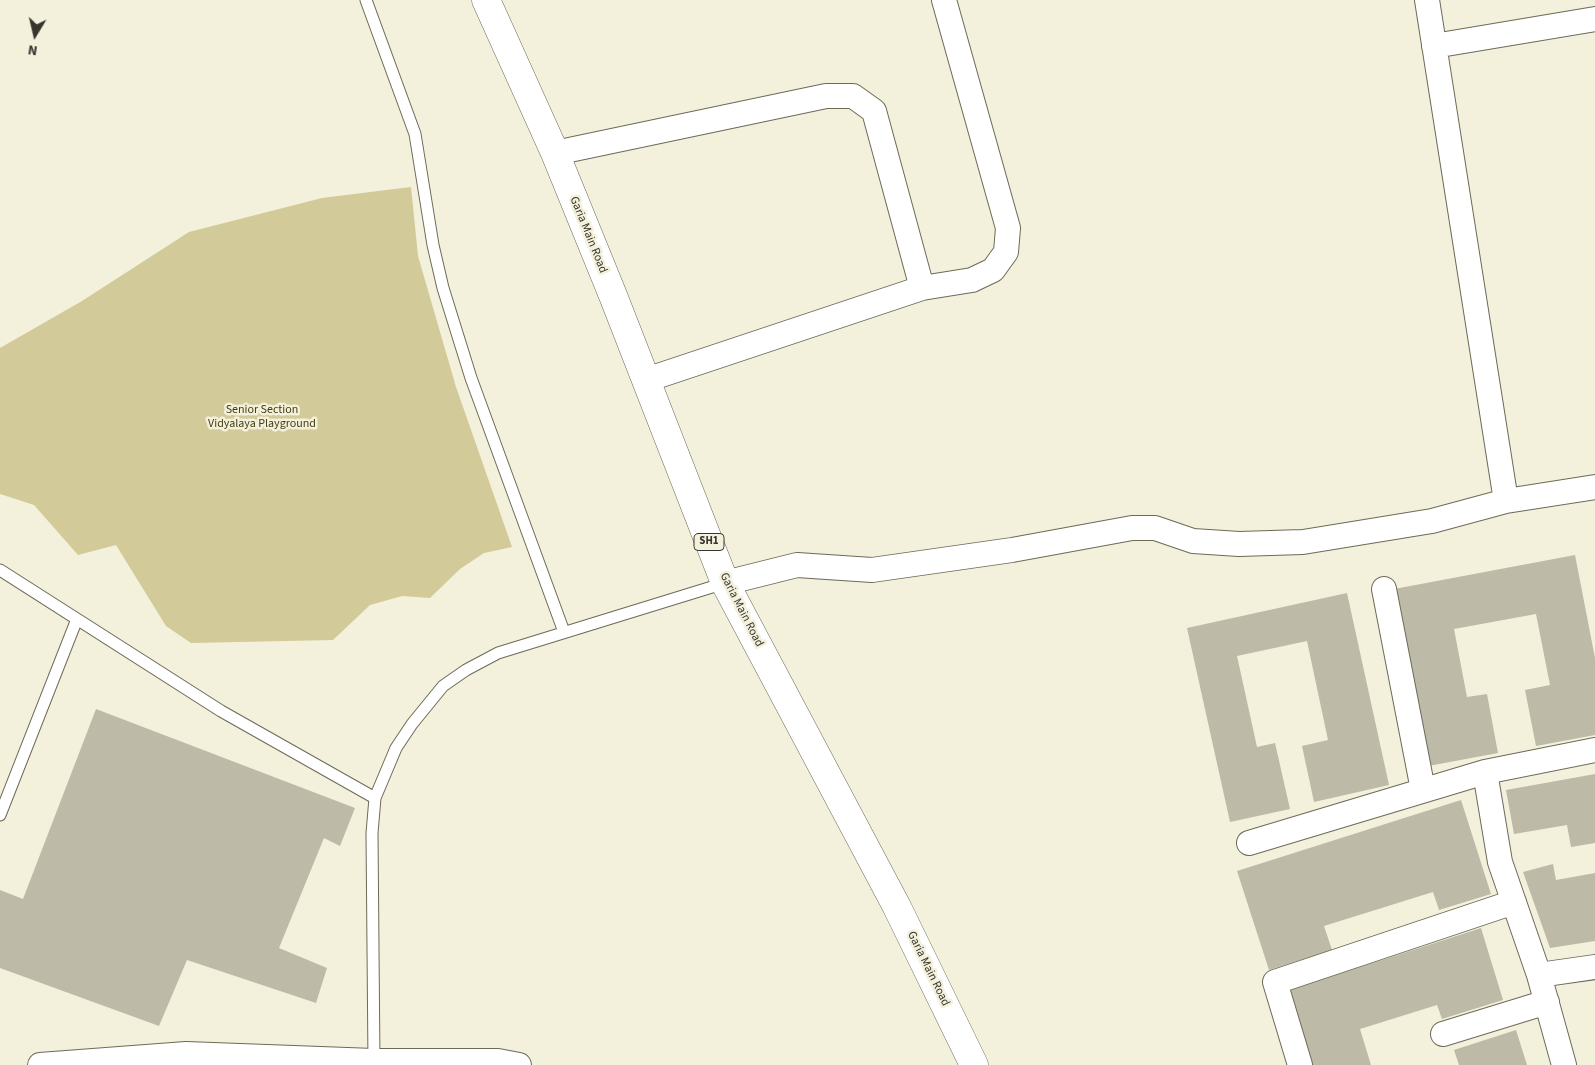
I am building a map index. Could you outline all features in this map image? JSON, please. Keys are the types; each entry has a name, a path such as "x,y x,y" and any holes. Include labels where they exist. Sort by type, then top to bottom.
{"main road":[{"name":"Garia Main Road","path":"486,0 555,153 725,583 898,907 972,1064"}],"street":[{"path":"646,380 922,288 972,280 993,270 1006,252 1008,228 944,0"},
{"path":"1427,0 1506,501"},
{"path":"1434,46 1595,19"},
{"path":"555,153 826,96 853,96 874,111 922,288"},
{"path":"725,583 797,565 872,570 1012,550 1132,528 1155,528 1193,541 1239,544 1303,542 1432,520 1506,501 1595,487"},
{"path":"1384,589 1422,790"},
{"path":"1249,843 1485,772 1595,750"},
{"path":"1485,772 1500,862 1539,974 1564,1065"},
{"path":"1300,1065 1275,982 1514,902"},
{"path":"1539,974 1595,967"},
{"path":"1443,1034 1546,1002"},
{"path":"40,1065 186,1054 374,1063 498,1061 519,1065"}],"lane":[{"path":"366,0 415,134 433,245 471,378 564,632"},
{"path":"0,570 221,711 375,798"},
{"path":"374,1063 372,833 375,798 396,748 443,686 466,670 498,653 725,583"},
{"path":"0,815 76,619"}],"green space":[{"name":"Senior Section Vidyalaya Playground","path":"411,187 418,256 456,387 512,547 484,553 460,569 430,598 402,596 370,605 333,640 191,643 166,626 116,545 78,555 34,505 0,494 0,348 82,301 189,232 322,198"}],"building":[{"path":"1575,555 1595,658 1595,735 1536,746 1525,690 1550,685 1536,614 1454,629 1467,697 1487,694 1498,753 1423,767 1389,590"},
{"path":"1347,593 1389,785 1314,802 1302,746 1328,740 1307,641 1237,656 1257,747 1275,743 1290,809 1230,822 1187,628"},
{"path":"96,709 355,808 340,846 324,838 279,948 327,968 316,1003 187,960 159,1026 0,968 0,890 23,899"},
{"path":"1595,774 1595,843 1571,847 1567,825 1514,834 1506,790"},
{"path":"1461,800 1491,894 1439,910 1433,892 1324,926 1332,950 1269,970 1237,871"},
{"path":"1553,864 1556,880 1595,873 1595,941 1550,948 1523,872"},
{"path":"1481,928 1503,1000 1442,1019 1437,1005 1360,1029 1371,1065 1311,1065 1289,990"},
{"path":"1516,1030 1527,1065 1459,1065 1454,1050"}]}
